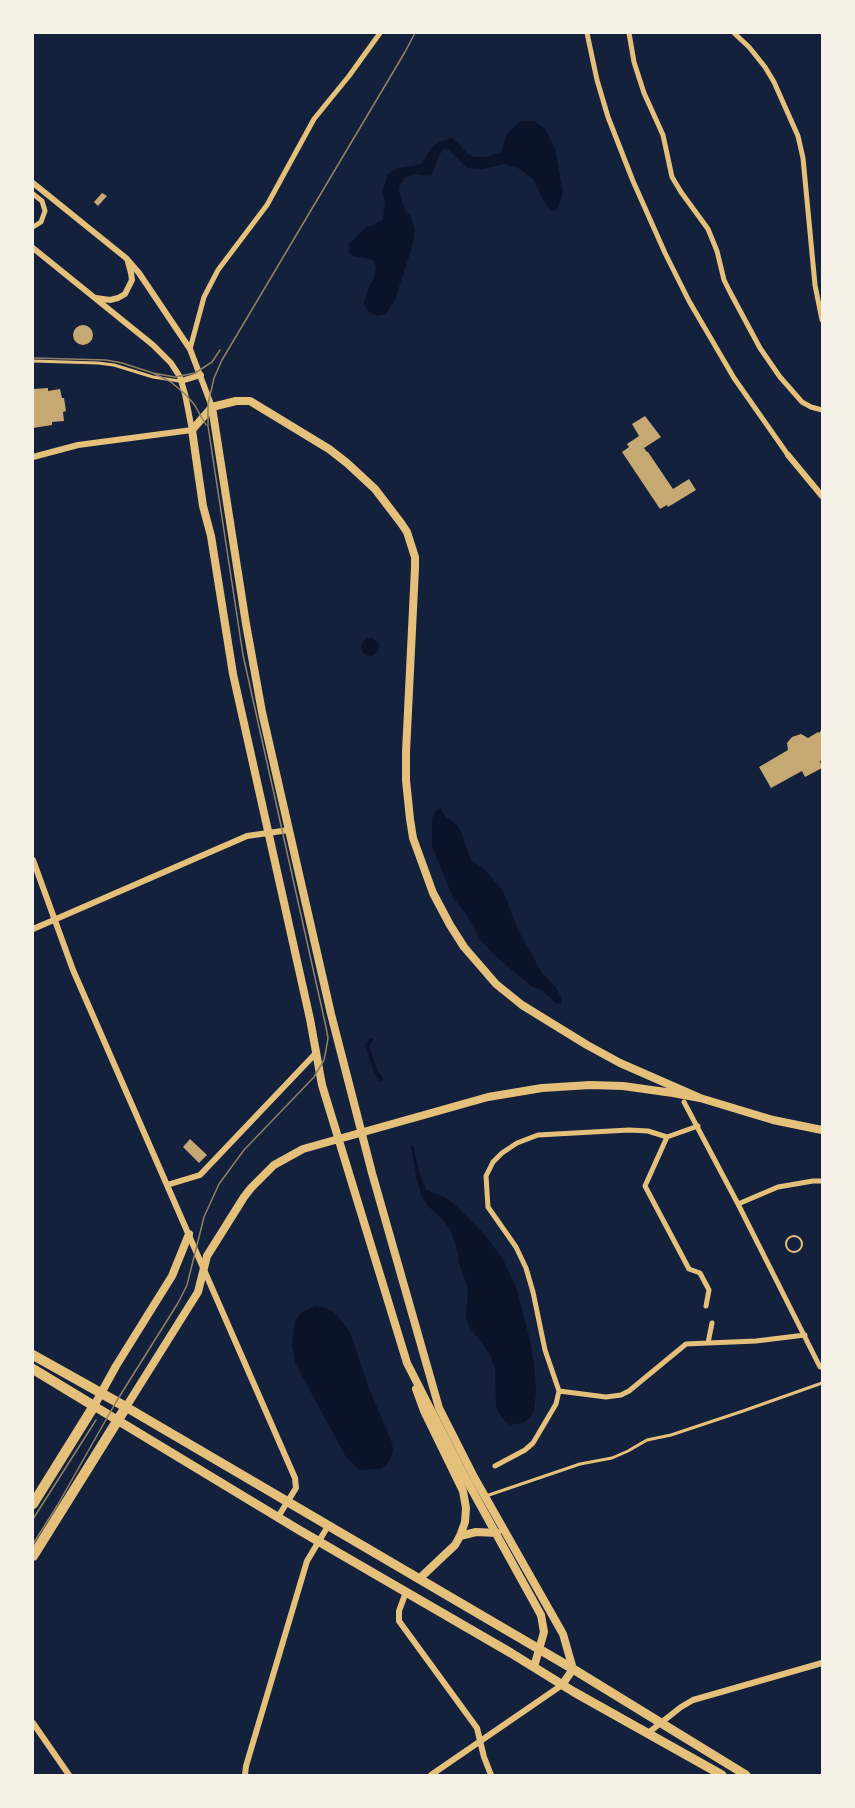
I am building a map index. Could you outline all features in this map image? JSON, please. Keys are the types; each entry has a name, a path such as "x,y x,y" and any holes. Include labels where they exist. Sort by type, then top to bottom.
{"main road":[{"path":"33,1355 573,1669 746,1775"},
{"path":"33,1369 562,1685 722,1775"},
{"path":"33,1504 94,1406"},
{"path":"33,1556 126,1407"}],"street":[{"path":"190,350 204,297 218,270 267,205 314,119 380,33"},
{"path":"587,33 608,117 637,190 689,301 734,378 789,455 822,496"},
{"path":"629,33 634,62 644,93 663,135 672,177 708,229 730,292 760,348 780,377 802,402 822,410"},
{"path":"734,33 749,47 770,74 798,136 803,158 815,285 822,320"},
{"path":"33,183 126,258 151,289 190,350 212,407 253,668 347,1078 442,1416 496,1532 541,1615 544,1632 534,1667"},
{"path":"33,227 41,222 45,211 37,195"},
{"path":"33,248 153,345 174,366 181,381 192,430 232,674 310,1019 322,1085 407,1363 481,1497 506,1535 562,1634 573,1669 562,1685 431,1775"},
{"path":"93,297 110,300 125,294 132,280 132,273 126,258"},
{"path":"181,381 201,375"},
{"path":"33,457 78,445 192,430 212,407 236,400 250,401 329,449 375,489 402,523 415,557 406,770 410,819 413,838 433,893 446,918 464,947 496,984 522,1005 620,1063 700,1098"},
{"path":"33,929 247,836 289,830"},
{"path":"33,860 73,970 295,1478 296,1488 278,1517"},
{"path":"167,1185 200,1175 316,1053"},
{"path":"126,1407 198,1292 203,1267 211,1250 244,1197 264,1174 283,1159 303,1149 477,1099 542,1088 590,1085 665,1091 700,1098 758,1116 822,1130"},
{"path":"684,1102 820,1366"},
{"path":"495,1466 525,1450 533,1443 556,1404 559,1391 543,1344 526,1268 516,1247 488,1207 486,1176 493,1162 525,1138 538,1135 629,1130 648,1131 667,1137 698,1126"},
{"path":"667,1137 645,1186 689,1269 700,1273 709,1290 706,1306"},
{"path":"738,1204 778,1187 822,1181"},
{"path":"94,1406 172,1276 189,1234"},
{"path":"708,1343 712,1323"},
{"path":"559,1391 606,1397 621,1395 686,1344 756,1341 805,1335"},
{"path":"412,1371 424,1412 465,1497 466,1515 460,1536 454,1545 419,1579"},
{"path":"245,1775 307,1561 328,1526"},
{"path":"460,1536 476,1532 496,1532 506,1535"},
{"path":"406,1592 398,1615 402,1627 477,1728 484,1758 491,1775"},
{"path":"648,1733 693,1700 822,1663"},
{"path":"33,1723 69,1775"}],"lane":[{"path":"33,361 114,365 153,377 181,381"},
{"path":"481,1497 580,1464 612,1458 647,1440 671,1435 822,1383"}],"path":[{"path":"795,1236 800,1238 803,1245 799,1251 789,1251 786,1244 788,1239 795,1236"}],"water":[{"path":"534,121 545,129 555,149 563,192 558,208 554,211 550,210 534,180 518,168 504,164 483,169 467,168 445,148 439,155 432,175 414,174 405,178 400,185 399,190 405,211 410,215 415,229 413,244 395,300 386,314 377,316 369,312 364,304 376,267 373,260 353,256 349,252 349,244 366,227 383,219 385,201 382,192 388,174 398,168 422,163 430,149 450,138 453,138 474,157 487,157 501,152 507,134 519,122"},
{"path":"370,638 376,641 379,647 376,653 370,656 364,653 361,647 364,641"},
{"path":"440,808 445,816 460,829 471,860 485,870 503,891 518,930 542,973 556,987 561,1004 556,1003 543,991 531,986 493,954 480,939 467,915 453,898 432,846 432,819"},
{"path":"413,1145 426,1189 443,1196 454,1204 485,1235 503,1259 517,1290 531,1344 536,1393 534,1410 530,1418 523,1423 510,1425 503,1419 496,1407 495,1368 489,1353 468,1325 466,1318 468,1289 451,1231 422,1197 416,1177 411,1146"},
{"path":"315,1306 333,1311 351,1335 369,1388 392,1443 391,1458 380,1469 360,1470 346,1457 295,1363 292,1345 295,1321 301,1313"}],"building":[{"path":"102,193 107,196 98,206 94,202"},
{"path":"83,325 90,328 93,335 90,342 83,345 76,342 73,335 76,328"},
{"path":"48,388 48,391 60,389 66,411 63,412 64,421 33,428 33,389"},
{"path":"645,416 661,437 644,448 673,489 689,479 696,490 668,507 667,505 660,509 622,452 629,447 627,444 639,436 632,424"},
{"path":"822,729 822,760 820,761 822,768 805,777 802,771 771,788 759,767 788,750 787,743 792,737 801,734 808,738"},
{"path":"190,1139 207,1155 199,1163 183,1147"}],"waterway":[{"path":"371,1040 367,1046 376,1072 381,1079"}],"tram line":[{"path":"33,1544 116,1402 178,1303 187,1285 204,1217 219,1184 244,1150 314,1077 324,1060 328,1038 326,1027 243,655 208,426 208,404 214,378 222,360 415,33"},
{"path":"153,373 175,377 195,373 212,362 220,350"},
{"path":"33,358 106,360 153,373 171,382 185,394 194,404 206,425"},
{"path":"33,1519 96,1420"}]}
